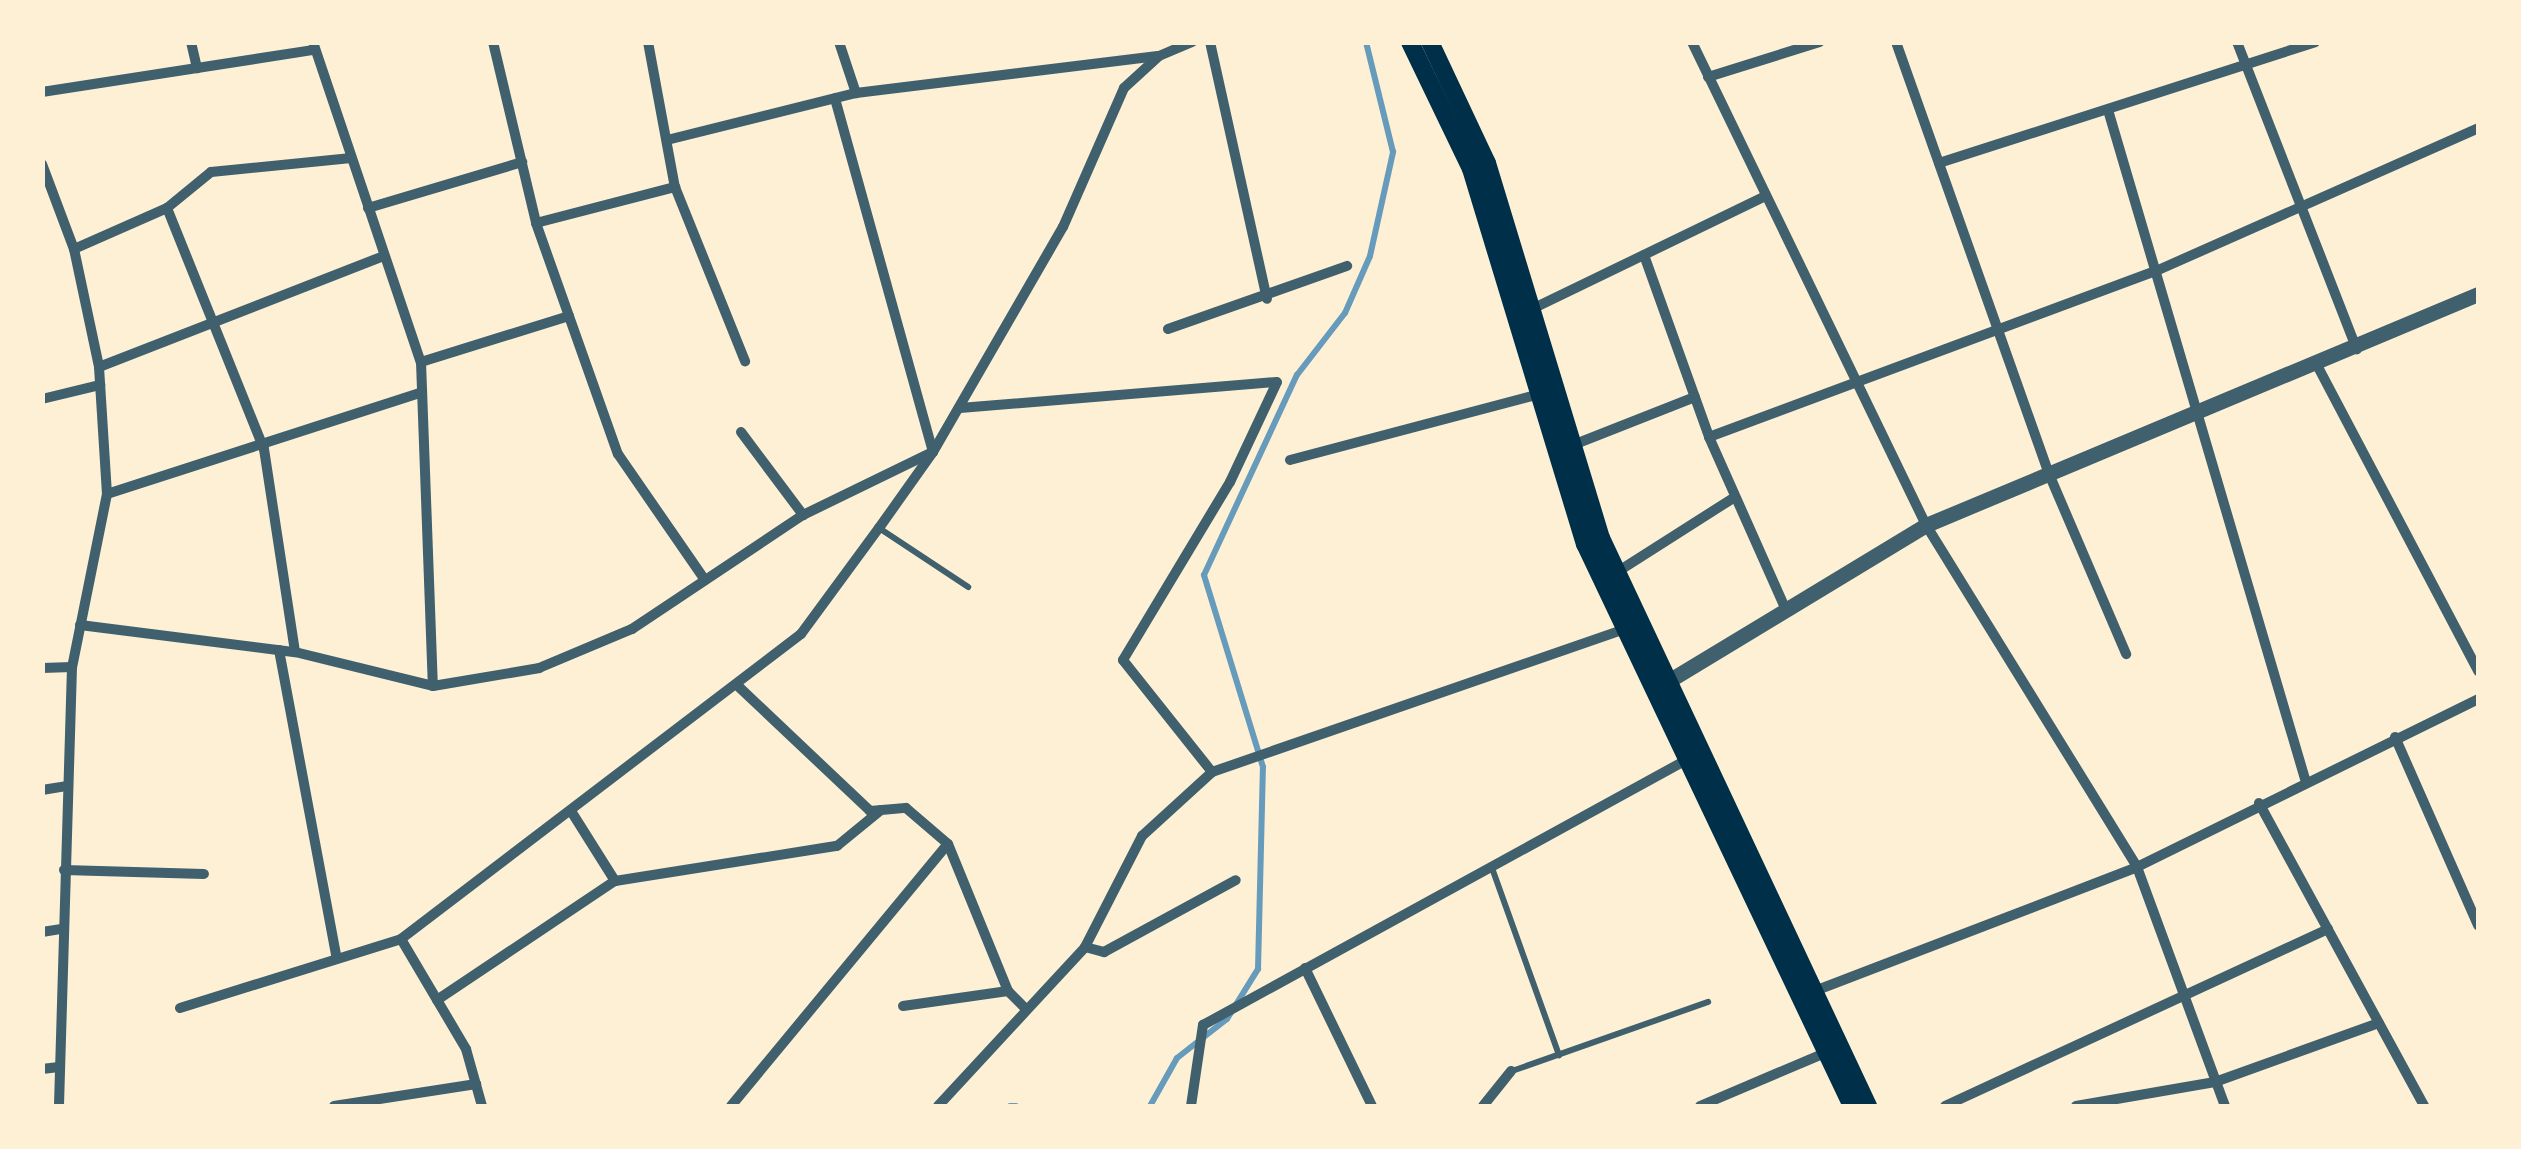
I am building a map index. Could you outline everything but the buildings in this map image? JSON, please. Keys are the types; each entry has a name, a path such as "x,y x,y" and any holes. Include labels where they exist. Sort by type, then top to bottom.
{"main road":[{"path":"1410,42 1470,169 1609,578 1630,627 1834,1049 1868,1106"},
{"path":"1430,42 1487,163 1532,310 1548,392 1573,445 1609,578"},
{"path":"1834,1049 1852,1106"}],"street":[{"path":"192,42 197,68"},
{"path":"493,42 536,223 618,454 705,580"},
{"path":"648,42 676,187 744,361"},
{"path":"838,42 856,93"},
{"path":"667,140 856,93 1160,56 1192,42"},
{"path":"1210,42 1267,299"},
{"path":"1692,42 1926,524 2137,867 2224,1106"},
{"path":"1896,42 2049,474 2126,654"},
{"path":"2237,42 2357,349"},
{"path":"1938,163 2315,42"},
{"path":"1708,76 1812,44"},
{"path":"42,92 313,46 421,362 433,686"},
{"path":"180,1008 401,939 739,687 801,634 933,452 1063,227 1124,88 1160,56"},
{"path":"835,98 933,452"},
{"path":"2108,110 2305,779"},
{"path":"1709,436 2156,272 2478,128"},
{"path":"74,249 168,208 211,172 351,158"},
{"path":"368,208 522,162"},
{"path":"42,164 74,249 98,367 107,494 72,667 59,1106"},
{"path":"536,223 676,187"},
{"path":"1532,310 1766,196"},
{"path":"168,208 264,449 294,652"},
{"path":"1644,255 1709,436 1786,610"},
{"path":"98,367 384,256"},
{"path":"1168,329 1267,299 1347,266"},
{"path":"1657,687 1926,524 2318,366 2478,294"},
{"path":"421,362 569,316"},
{"path":"2318,366 2478,671"},
{"path":"960,408 1277,382 1230,482 1123,660 1212,772"},
{"path":"42,399 100,384"},
{"path":"107,494 264,449 422,392"},
{"path":"1290,460 1548,392"},
{"path":"1573,445 1695,397"},
{"path":"742,432 803,515"},
{"path":"80,625 294,652 433,686 539,668 632,629 803,515 933,452"},
{"path":"1609,578 1735,496"},
{"path":"938,1106 1085,947 1142,836 1212,772 1630,627"},
{"path":"280,650 337,959"},
{"path":"42,668 72,667"},
{"path":"739,687 870,811 906,808 948,844 1008,991 1026,1009"},
{"path":"1808,993 2137,867 2305,779 2478,699"},
{"path":"2395,737 2478,925"},
{"path":"1191,1106 1203,1025 1694,756"},
{"path":"42,790 68,786"},
{"path":"2259,802 2424,1106"},
{"path":"438,1000 615,881 838,846 881,810"},
{"path":"571,811 615,881"},
{"path":"731,1106 948,844"},
{"path":"64,870 204,874"},
{"path":"1085,947 1104,952 1236,880"},
{"path":"1945,1106 2328,928"},
{"path":"42,932 62,929"},
{"path":"401,939 438,1000 482,1106"},
{"path":"1305,968 1372,1106"},
{"path":"903,1006 1008,991"},
{"path":"2076,1106 2216,1082 2379,1022"},
{"path":"1700,1106 1834,1049"},
{"path":"42,1069 60,1067"},
{"path":"1483,1106 1511,1072"},
{"path":"334,1106 476,1084"}],"lane":[{"path":"879,528 968,587"},
{"path":"1491,866 1559,1054"},
{"path":"1511,1072 1708,1002"}],"waterway":[{"path":"1150,1106 1177,1058 1227,1019 1258,969 1263,767 1204,575 1297,375 1345,313 1370,256 1393,152 1366,42"},
{"path":"1010,1106 1016,1106"}]}
